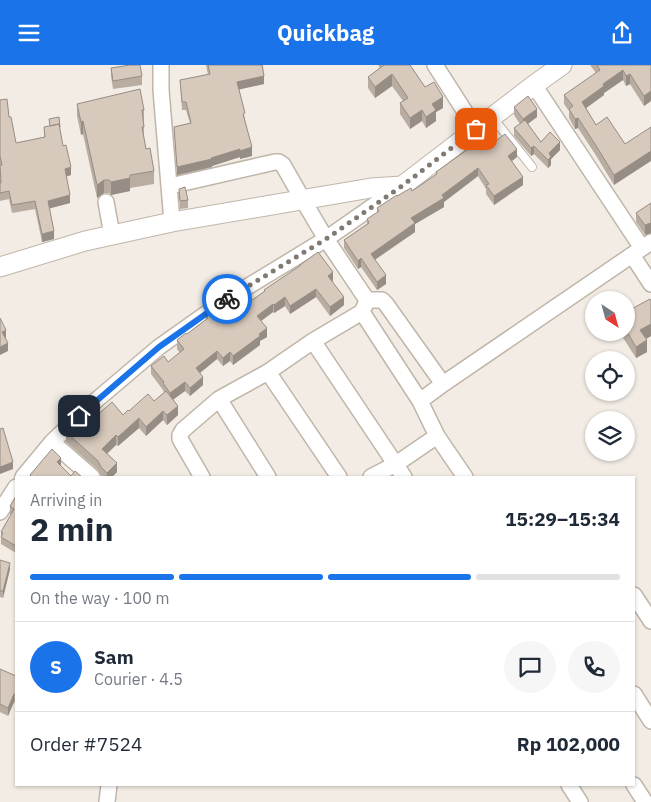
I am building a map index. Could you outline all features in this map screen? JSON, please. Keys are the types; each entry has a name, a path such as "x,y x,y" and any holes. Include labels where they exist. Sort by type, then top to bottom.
{"street":[{"path":"161,65 161,90 172,222"},
{"path":"435,65 476,129"},
{"path":"24,476 52,442 93,403 159,347 224,301 326,239 402,186 562,65"},
{"path":"534,85 641,248 651,284"},
{"path":"170,185 279,162 284,165 420,401 437,436 464,476"},
{"path":"0,267 85,241 172,222 371,188 402,186"},
{"path":"106,202 112,235"},
{"path":"420,401 641,248"},
{"path":"201,476 180,439 183,430 219,399 268,372 365,306 382,300 443,384"},
{"path":"314,341 403,476"},
{"path":"268,372 338,476"},
{"path":"219,399 267,476"},
{"path":"373,476 396,464 437,436"},
{"path":"52,442 91,476"},
{"path":"0,512 15,489"},
{"path":"635,597 651,621"},
{"path":"635,696 651,721"},
{"path":"107,802 109,786"},
{"path":"570,786 580,802"},
{"path":"635,786 645,802"}],"lane":[{"path":"492,117 532,167"}],"building":[{"path":"140,65 142,76 113,81 111,68"},
{"path":"208,65 262,65 264,76 237,82 252,147 177,167 174,127 191,123 186,102 182,102 180,80 210,74"},
{"path":"384,65 410,65 425,87 434,82 443,97 432,104 436,110 426,117 422,110 410,118 400,103 408,98 392,74 375,87 368,77"},
{"path":"597,65 651,65 651,91 644,96 630,74 626,76 623,70 582,102 596,125 607,117 625,144 651,127 651,151 614,175 578,118 575,119 569,109 573,106 564,95 600,70"},
{"path":"140,89 144,110 142,110 144,127 142,127 146,149 150,148 154,171 130,175 130,178 111,182 104,180 97,185 83,121 81,122 77,104"},
{"path":"528,96 537,109 523,119 514,107"},
{"path":"7,99 9,117 11,117 16,143 45,137 44,127 59,124 63,146 66,145 71,167 65,169 70,195 48,201 54,231 42,234 35,201 12,205 9,191 0,193 0,165 2,165 0,156 0,100"},
{"path":"59,117 60,127 59,124 50,126 49,119"},
{"path":"525,120 541,142 550,132 560,142 549,153 551,157 548,160 534,146 531,148 514,128"},
{"path":"487,126 497,140 505,134 517,149 508,156 523,177 494,196 486,185 489,184 478,168 442,195 444,198 411,218 415,223 371,254 386,275 377,282 361,258 358,261 344,240 369,223 367,219 379,211 377,208 411,188 412,191 478,142 474,137"},
{"path":"185,187 188,200 180,201 179,189"},
{"path":"651,203 651,223 645,225 636,213"},
{"path":"318,252 333,272 328,276 344,297 330,307 316,289 290,306 285,297 257,316 267,328 259,334 260,336 233,356 230,352 223,358 217,351 196,368 203,377 190,388 185,382 170,393 151,366 164,356 168,362 184,349 177,340 208,318 206,317 223,304 231,315"},
{"path":"650,299 651,301 651,324 640,330 647,340 636,347 632,341 635,341 635,307"},
{"path":"0,318 6,330 2,332 8,343 0,347"},
{"path":"166,391 178,406 167,415 163,411 146,427 139,418 118,437 116,435 102,449 117,463 107,473 98,461 66,432 89,411 95,417 112,402 123,415 148,394 154,401"},
{"path":"3,428 13,462 0,467 0,429"},
{"path":"52,449 61,458 57,462 71,476 31,476"},
{"path":"75,471 81,476 71,476"},
{"path":"15,498 15,545 1,537 3,533 1,532 14,509 10,506"},
{"path":"0,560 10,563 3,591 0,591"},
{"path":"0,669 15,676 15,694 8,708 0,704"}],"way so far":[{"path":"227,299 326,239 402,186 476,129"}],"route":[{"path":"79,416 159,347 227,299"}]}
